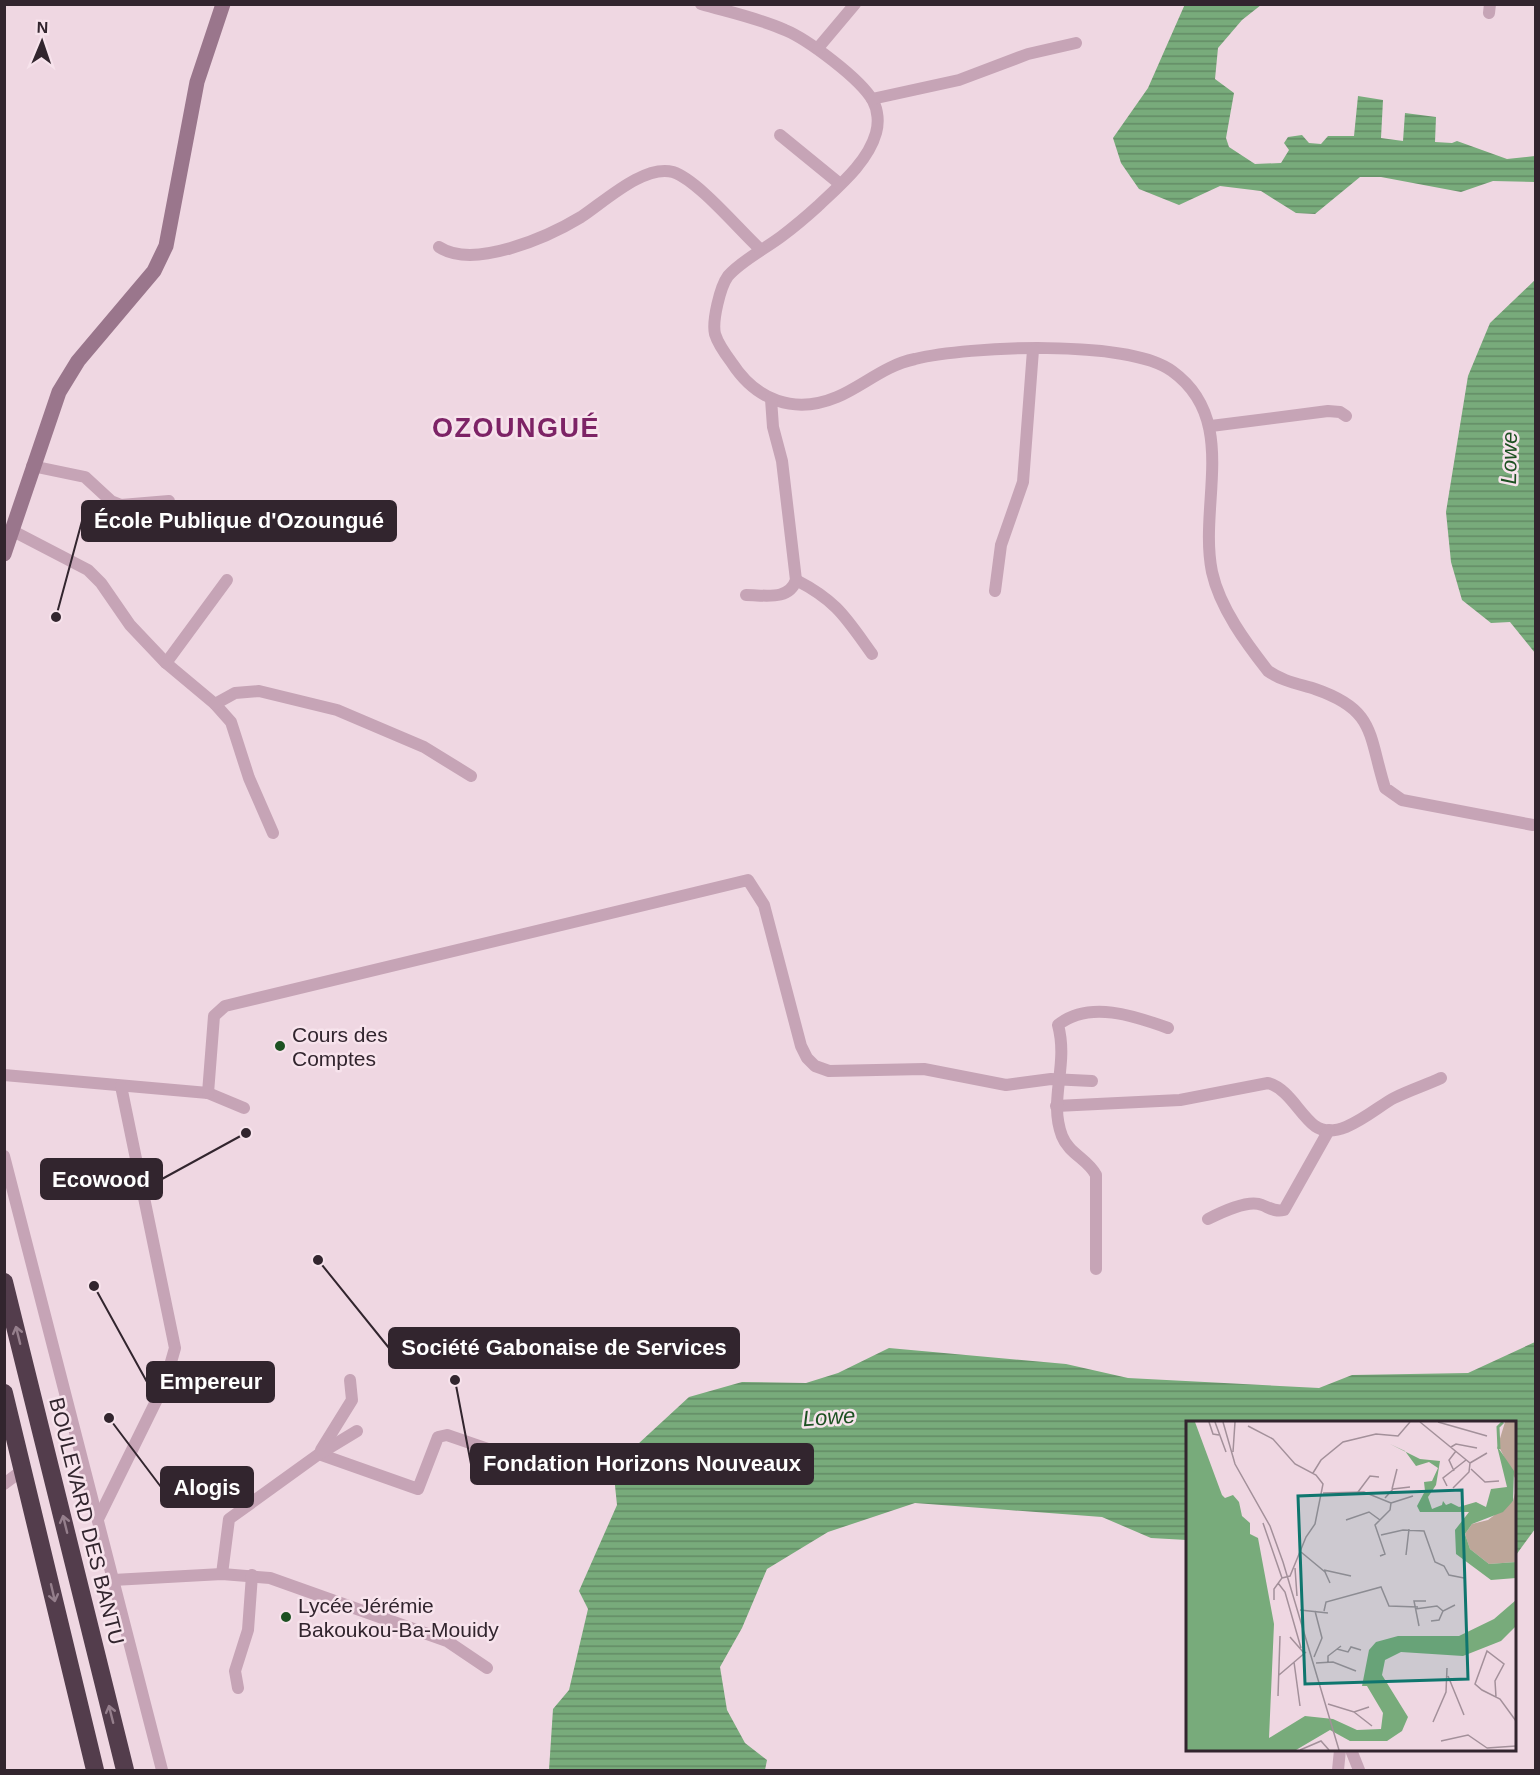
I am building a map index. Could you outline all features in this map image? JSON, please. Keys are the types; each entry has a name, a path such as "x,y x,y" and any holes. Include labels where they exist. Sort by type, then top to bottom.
{"highway":[{"name":"BOULEVARD DES BANTU","path":"4,1282 125,1770"},
{"path":"4,1393 95,1770"}],"street":[{"path":"4,554 58,392 67,377 154,271 166,246 197,82 223,4"},
{"path":"701,4 785,30 818,48 872,99 878,115 873,141 860,164 816,208 736,269 723,285 715,333 745,380 756,392 771,399 805,403 837,397 893,366 916,358 1033,350 1079,348 1147,359 1171,370 1202,403 1211,426 1209,542 1212,574 1231,616 1268,671 1277,677 1318,690 1353,706 1364,717 1385,788 1402,800 1533,825"},
{"path":"818,48 855,4"},
{"path":"872,99 959,80 1028,54 1077,43"},
{"path":"780,135 840,184"},
{"path":"439,247 453,254 467,255 530,242 577,219 645,175 662,171 673,172 693,183 761,250"},
{"path":"994,591 1001,545 1023,482 1033,350"},
{"path":"746,595 785,595 793,589 796,580 782,461 773,427 771,399"},
{"path":"1211,426 1328,411 1340,412 1346,416"},
{"path":"32,466 85,477 111,501 121,505 169,501"},
{"path":"12,530 88,570 101,583 120,613 166,663 215,704 231,722 249,778 273,832"},
{"path":"166,663 227,580"},
{"path":"796,580 824,594 840,610 872,654"},
{"path":"215,704 235,693 259,691 337,710 424,747 471,776"},
{"path":"208,1093 214,1016 225,1006 748,880 764,905 801,1046 807,1058 815,1066 841,1072 924,1069 1006,1085 1061,1079 1092,1081"},
{"path":"1096,1269 1096,1175 1093,1169 1068,1148 1058,1124 1056,1106 1064,1054 1058,1025 1094,1012 1138,1017 1168,1028"},
{"path":"4,1075 208,1093 244,1108"},
{"path":"1056,1106 1180,1100 1268,1083 1290,1099 1315,1126 1329,1130 1352,1124 1394,1098 1441,1078"},
{"path":"98,1519 165,1383 175,1348 121,1086"},
{"path":"1208,1219 1220,1213 1256,1204 1271,1210 1284,1210 1329,1130"},
{"path":"4,1156 162,1770"},
{"path":"319,1454 352,1400 350,1380"},
{"path":"222,1574 229,1519 319,1454 357,1431"},
{"path":"319,1454 418,1489 438,1437 447,1435 543,1468"},
{"path":"5,1482 24,1469"},
{"path":"113,1580 222,1574 252,1575 354,1606 447,1641 487,1668"},
{"path":"238,1688 235,1671 248,1630 252,1575"},
{"path":"1338,1770 1340,1751"},
{"path":"1352,1751 1359,1770"}],"water":[{"path":"1185,4 1261,5 1242,20 1218,48 1215,79 1234,93 1226,138 1229,147 1255,164 1281,163 1289,150 1284,143 1288,137 1302,135 1309,143 1321,144 1328,136 1354,136 1358,96 1383,100 1381,138 1403,141 1405,113 1436,117 1435,142 1457,141 1507,159 1535,156 1535,182 1493,181 1461,192 1381,177 1360,177 1315,214 1296,213 1261,191 1220,186 1179,205 1139,189 1121,163 1113,138 1148,88"},
{"name":"Lowe","path":"1535,280 1535,653 1510,622 1491,623 1462,600 1451,562 1446,512 1468,376 1490,323"},
{"name":"Lowe","path":"1535,1342 1535,1529 1516,1555 1516,1421 1186,1421 1186,1540 1151,1538 1102,1517 915,1503 828,1532 767,1569 742,1628 720,1667 727,1710 745,1743 767,1760 765,1770 549,1770 553,1709 569,1690 588,1609 579,1591 617,1505 614,1476 638,1444 689,1397 742,1382 806,1383 838,1373 889,1348 1066,1364 1128,1378 1319,1388 1352,1375 1468,1373"}],"place":[{"name":"École Publique d'Ozoungué","path":"56,617"},
{"name":"Cours des Comptes","path":"280,1046"},
{"name":"Ecowood","path":"246,1133"},
{"name":"Société Gabonaise de Services","path":"318,1260"},
{"name":"Empereur","path":"94,1286"},
{"name":"Fondation Horizons Nouveaux","path":"455,1380"},
{"name":"Alogis","path":"109,1418"},
{"name":"Lycée Jérémie Bakoukou-Ba-Mouidy","path":"286,1617"}],"district":[{"name":"OZOUNGUÉ","path":"516,428"}]}
